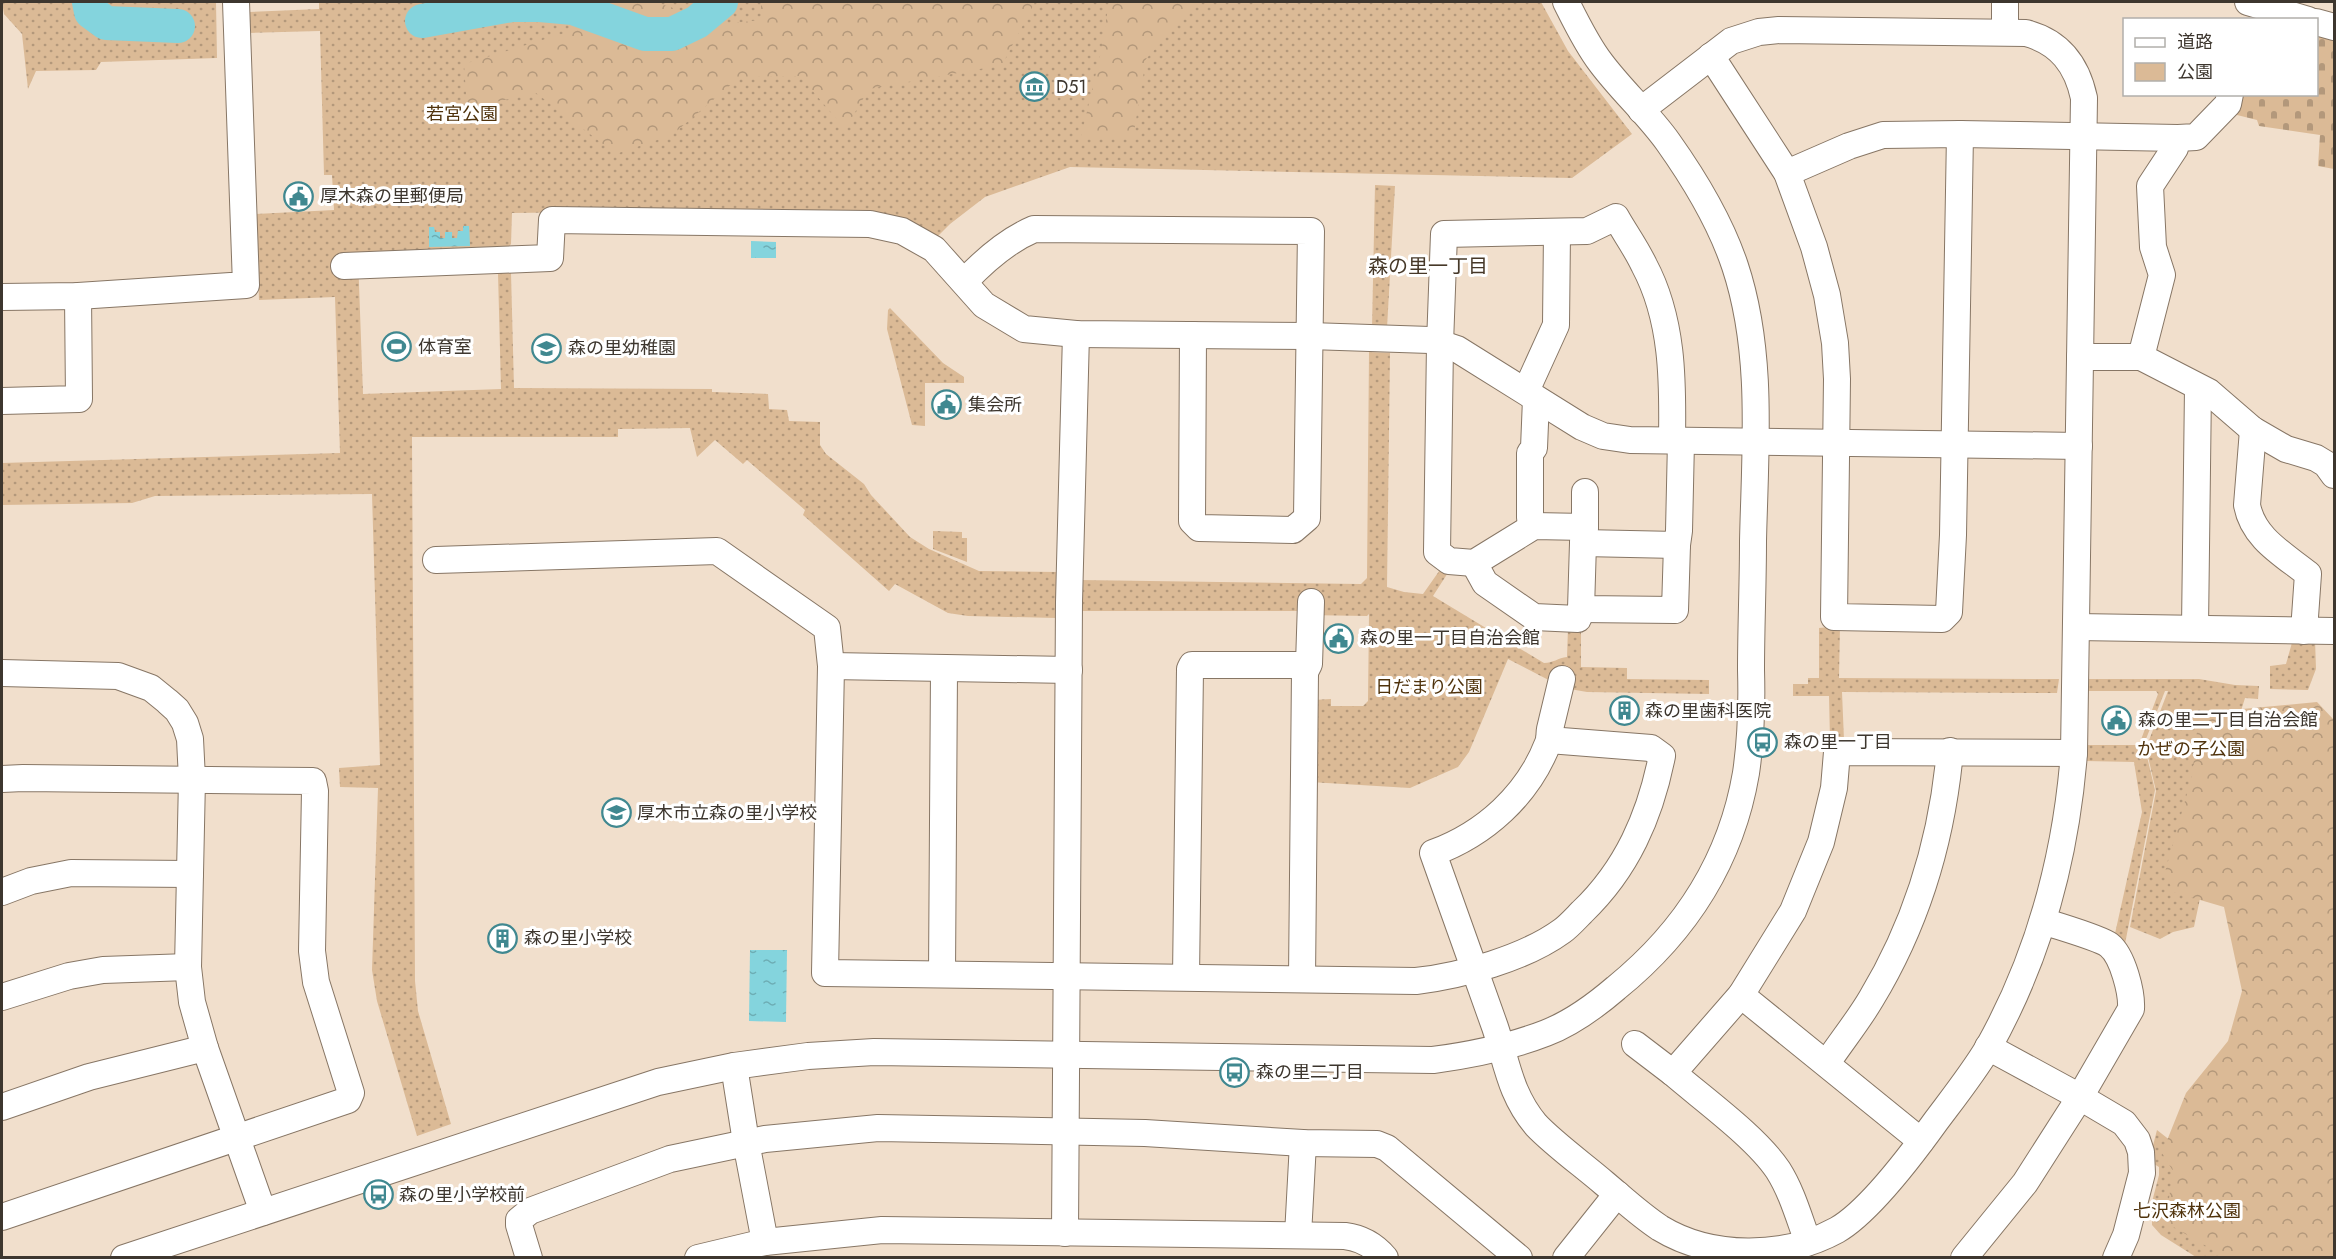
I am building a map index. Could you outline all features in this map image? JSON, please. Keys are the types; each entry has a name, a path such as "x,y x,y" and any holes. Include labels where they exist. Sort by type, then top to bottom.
{"street":[{"path":"2,297 78,296 246,285 236,2"},
{"path":"124,1257 658,1082 734,1066 808,1056 874,1052 1434,1060 1502,1047 1548,1033 1576,1018 1630,977 1666,943 1707,886 1724,848 1742,794 1749,744 1755,442 1752,343 1735,268 1726,242 1699,189 1667,140 1600,63 1566,2"},
{"path":"2005,32 2006,2"},
{"path":"2244,18 2248,2 2301,18"},
{"path":"2318,23 2334,27"},
{"path":"1562,679 1549,740 1526,784 1510,804 1489,823 1465,839 1433,853 1502,1047 1510,1082 1537,1125 1660,1228 1689,1242 1725,1252 1758,1252 1785,1249 1837,1230 1863,1210 1921,1142 1988,1047 2018,990 2043,921 2064,838 2074,753 2084,98 2081,84 2070,60 2061,50 2040,37 2026,33 1779,30 1759,32 1731,41 1641,110"},
{"path":"1711,56 1787,173 1814,247 1827,295 1835,343 1838,443 1834,617 1942,619 1949,612 1960,134"},
{"path":"1787,173 1849,146 1883,135 2196,137 2228,104 2230,96"},
{"path":"2141,357 2162,275 2153,247 2150,186 2175,148 2178,138"},
{"path":"1581,609 1675,613 1679,531 1673,381 1665,321 1645,266 1616,217 1587,231 1444,234 1437,552 1449,561 1474,563 1534,526 1584,535 1677,545"},
{"path":"344,266 550,258 552,220 870,224 902,231 934,249 965,281 984,305 1024,329 1076,334 1310,336 1430,340 1457,349 1582,427 1602,436 1630,440 2079,446"},
{"path":"965,281 980,265 1019,235 1035,229 1311,231 1307,518 1293,530 1199,528 1192,521 1193,335"},
{"path":"1534,526 1530,519 1530,453 1534,448 1531,395 1556,325 1557,233"},
{"path":"2,401 79,399 78,296"},
{"path":"1065,1233 1069,670 1076,334"},
{"path":"2080,357 2141,357 2209,392 2253,430 2286,450 2316,458 2326,464 2334,476"},
{"path":"2195,628 2198,388"},
{"path":"2253,430 2248,513 2264,541 2308,574 2304,630"},
{"path":"1474,563 1485,583 1534,617 1578,619 1581,609 1585,492"},
{"path":"435,560 717,551 827,628 831,666 825,973 1416,981 1474,970 1530,949 1563,931 1599,896 1635,843 1654,794 1662,756 1651,748 1549,740"},
{"path":"1302,979 1305,672 1309,664 1311,602"},
{"path":"2076,627 2334,631"},
{"path":"1186,977 1190,669 1192,665 1297,665 1305,672"},
{"path":"831,666 944,670 1069,670"},
{"path":"942,974 944,670"},
{"path":"2,673 118,676 151,688 177,710 185,723 190,739 192,779 188,967 192,1002 205,1048 264,1212"},
{"path":"1827,1063 1871,999 1903,939 1923,890 1946,797 1950,751"},
{"path":"1672,1073 1741,995 1793,911 1821,842 1834,788 1837,752 2074,753"},
{"path":"2,779 314,781 316,982 351,1093 348,1101 2,1216"},
{"path":"2,892 31,881 71,873 190,874"},
{"path":"1964,1257 2025,1183 2080,1097 2131,1009 2132,996 2118,957 2109,945 2043,921"},
{"path":"2,997 69,976 103,970 188,967"},
{"path":"1741,995 1921,1142"},
{"path":"1635,1044 1759,1147 1777,1169 1791,1195 1808,1242"},
{"path":"1988,1047 2080,1097 2124,1124 2136,1140 2141,1152 2142,1173 2126,1235 2116,1257"},
{"path":"2,1107 89,1077 205,1048"},
{"path":"734,1066 765,1242"},
{"path":"529,1257 519,1220 530,1211 670,1159 746,1142 878,1128 1145,1133 1303,1143 1377,1144 1387,1148 1519,1257"},
{"path":"1298,1234 1303,1143"},
{"path":"1566,1257 1617,1194"},
{"path":"698,1257 765,1242 882,1230 1298,1234 1356,1237 1373,1246 1385,1257"}],"green space":[{"path":"2,2 216,2 217,58 101,62 96,70 36,71 28,89 22,34 4,14"},
{"name":"若宮公園","path":"319,2 1541,2 1568,51 1632,134 1572,178 1070,167 985,197 950,224 934,240 673,211 512,213 511,244 507,249 358,257 363,394 501,389 498,273 511,273 514,388 712,389 712,392 768,394 769,409 787,410 789,421 820,422 820,445 826,454 864,484 871,495 910,537 929,549 979,571 1057,572 1056,618 968,616 948,613 895,584 889,591 803,515 805,510 747,460 743,464 715,440 697,457 690,428 618,429 618,437 412,437 415,981 418,1011 451,1124 417,1136 377,1001 372,970 378,788 340,787 339,768 380,765 372,494 155,496 132,503 2,505 2,463 340,453 335,297 259,300 256,214 334,210 332,175 324,175 320,31 249,33 249,12 319,9"},
{"path":"582,2 654,2 725,24 761,20 761,2 1035,2 1002,65 869,89 845,129 800,76 740,77 672,135 616,154 536,93 467,108 464,64 575,30"},
{"path":"1109,2 1198,2 1146,59 1133,138 1081,137 1101,52"},
{"path":"2318,28 2334,34 2334,169 2318,166 2320,135 2259,126 2257,120 2233,114 2237,96 2318,96"},
{"path":"1375,185 1395,186 1387,328 1372,328"},
{"path":"890,308 943,363 964,377 964,383 925,383 925,426 912,425 887,329"},
{"name":"日だまり公園","path":"1369,352 1390,353 1387,587 1423,594 1442,567 1451,568 1433,596 1544,663 1567,657 1568,628 1581,628 1581,667 1627,668 1627,679 1709,680 1709,694 1587,692 1564,688 1508,659 1469,752 1458,767 1410,788 1310,782 1313,700 1331,699 1331,706 1363,706 1368,701 1369,614 1367,616 1305,615 1304,611 1080,611 1080,580 1361,584 1367,578"},
{"path":"933,531 962,532 962,538 967,538 967,562 933,549"},
{"path":"1840,626 1839,678 2059,679 2057,693 1842,692 1844,740 1830,740 1829,696 1793,696 1793,684 1808,684 1808,678 1819,678 1819,628"},
{"path":"2293,639 2315,639 2316,669 2308,690 2270,689 2270,666 2286,664"},
{"name":"かぜの子公園","path":"2086,679 2199,679 2259,686 2258,699 2245,698 2236,727 2194,927 2173,932 2160,939 2130,927 2156,791 2146,748 2168,691 2165,691 2144,744 2155,790 2124,949 2114,938 2142,812 2134,762 2085,761 2086,745 2139,745 2158,694 2156,691 2085,691"},
{"path":"2317,702 2334,720 2334,1257 2225,1257 2170,1225 2166,1219 2173,1171 2162,1153 2186,1093 2228,1041 2242,991 2224,907 2173,892 2165,872 2192,776 2199,713"},
{"name":"七沢森林公園","path":"2157,1130 2199,1163 2250,1257 2196,1257 2161,1235 2152,1225 2152,1202 2159,1167 2149,1161"}],"water":[{"path":"463,226 469,226 470,246 429,247 429,227 434,227 435,232 440,232 440,238 445,238 445,232 452,232 452,238 457,238 458,231 463,231"},
{"path":"751,241 776,242 776,258 751,258"},
{"path":"750,950 787,950 786,1022 749,1021"}],"waterway":[{"path":"89,2 91,12 106,23 178,26"},
{"path":"422,21 512,5 540,5 573,8 645,34 672,34 697,22 721,2"}],"place":[{"name":"D51","path":"1035,87"},
{"name":"厚木森の里郵便局","path":"299,196"},
{"name":"体育室","path":"397,347"},
{"name":"森の里幼稚園","path":"547,348"},
{"name":"集会所","path":"947,405"},
{"name":"森の里一丁目自治会館","path":"1339,638"},
{"name":"森の里歯科医院","path":"1624,711"},
{"name":"森の里二丁目自治会館","path":"2117,720"},
{"name":"森の里一丁目","path":"1763,742"},
{"name":"厚木市立森の里小学校","path":"616,813"},
{"name":"森の里小学校","path":"503,938"},
{"name":"森の里二丁目","path":"1235,1072"},
{"name":"森の里小学校前","path":"378,1195"}],"district":[{"name":"森の里一丁目","path":"1428,266"}]}
